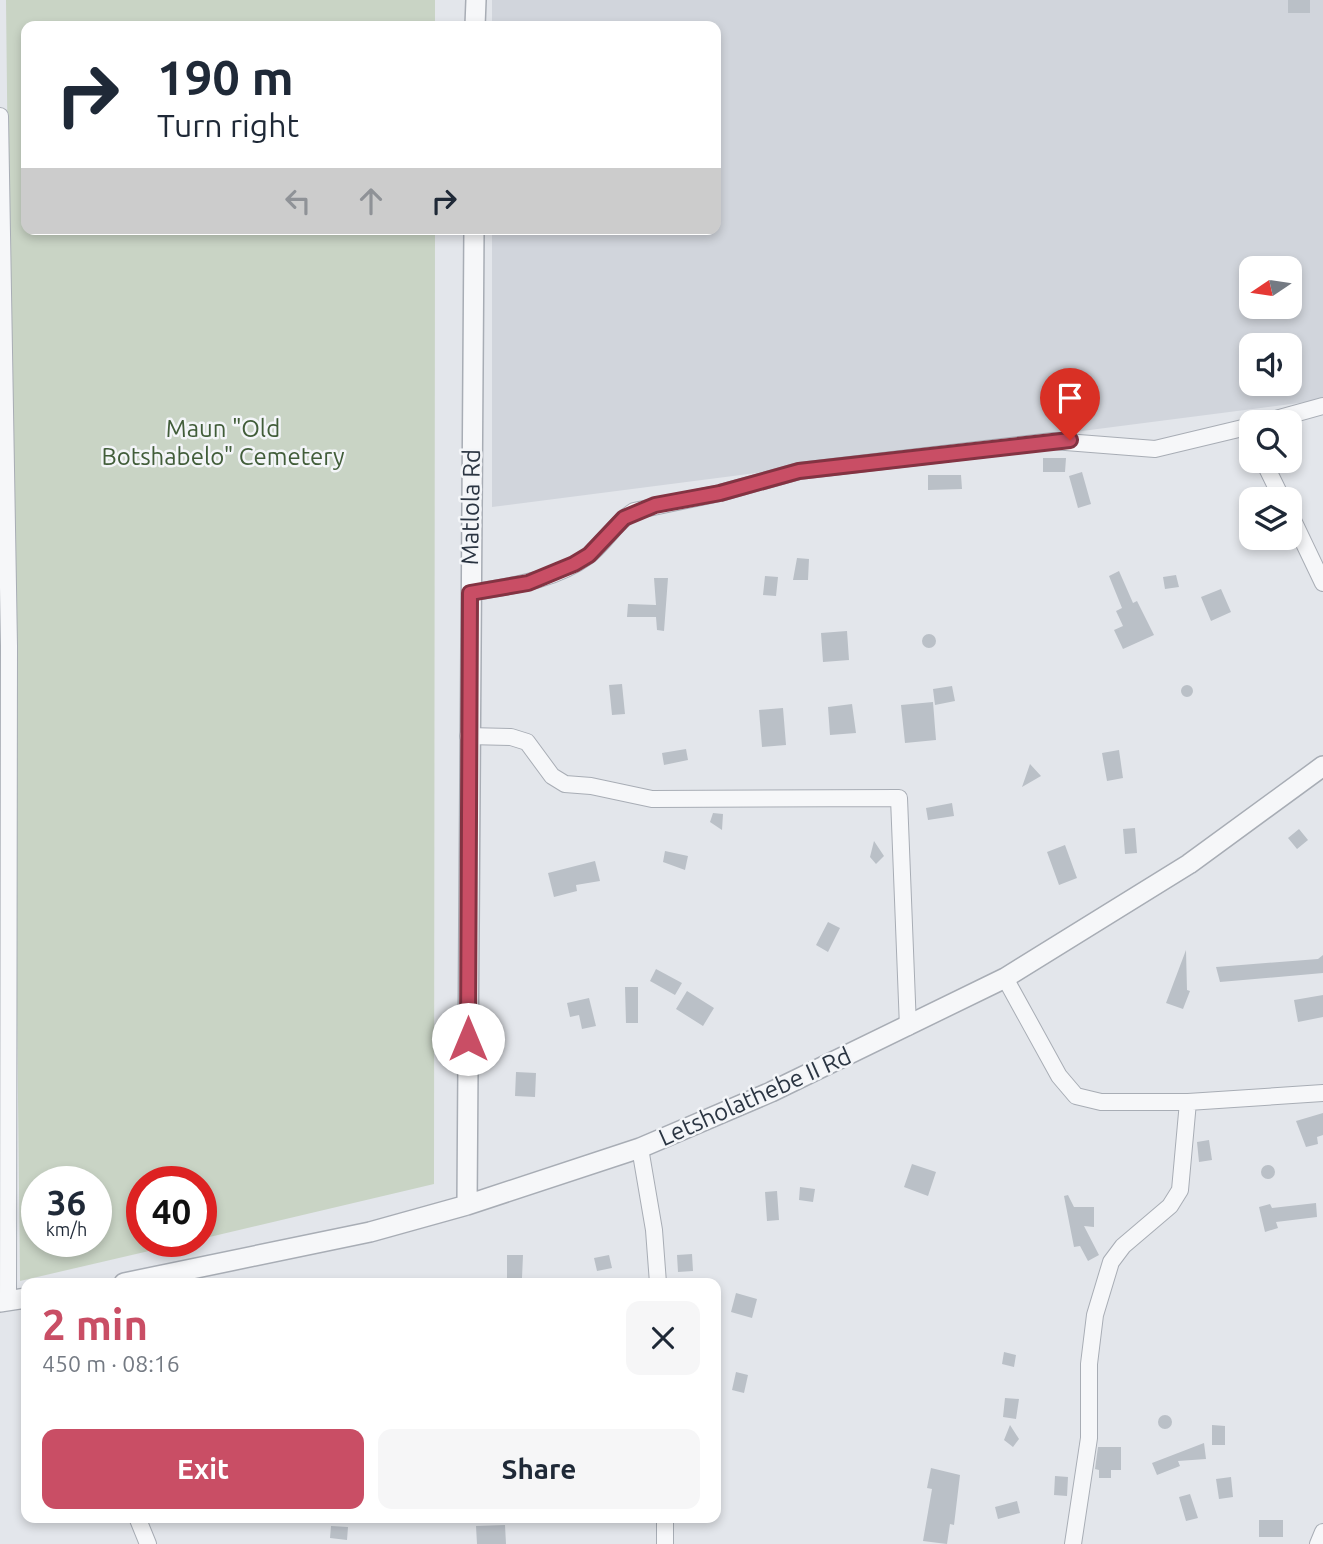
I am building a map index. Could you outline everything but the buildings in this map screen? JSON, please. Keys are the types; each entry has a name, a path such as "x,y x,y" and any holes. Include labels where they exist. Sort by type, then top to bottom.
{"street":[{"path":"475,21 476,0"},
{"path":"0,116 11,1300"},
{"name":"Matlola Rd","path":"467,1205 468,736 474,235"},
{"path":"1302,412 1323,406"},
{"path":"470,593 528,583 574,564 589,555 634,511 720,493 785,474 1053,441 1155,449 1239,431"},
{"path":"1302,539 1323,583"},
{"path":"468,736 511,737 527,742 552,776 565,784 591,786 652,799 899,798 908,1027"},
{"name":"Letsholathebe II Rd","path":"148,1278 370,1232 467,1205 640,1148 908,1027 1005,978 1189,864 1323,766"},
{"path":"1005,978 1059,1076 1076,1096 1101,1102 1188,1102 1323,1093"},
{"path":"1073,1544 1089,1438 1089,1364 1096,1315 1111,1262 1123,1246 1170,1206 1180,1189 1188,1102"},
{"path":"640,1148 654,1230 658,1278"},
{"path":"139,1523 148,1544"},
{"path":"665,1523 665,1544"},
{"path":"1318,1544 1323,1532"}],"shaded area":[{"path":"492,0 1323,0 1323,400 492,507 492,235 721,235 721,21 492,21"}],"green space":[{"name":"Maun \"Old Botshabelo\" Cemetery","path":"6,0 435,0 435,21 21,21 21,235 435,235 434,1184 217,1235 217,1166 126,1166 126,1256 33,1278 21,1278 20,1281"}],"route":[{"path":"468,1039 470,593 528,583 551,575 589,555 634,511 655,505 718,491 720,493 799,471 962,450 1070,440"}]}
